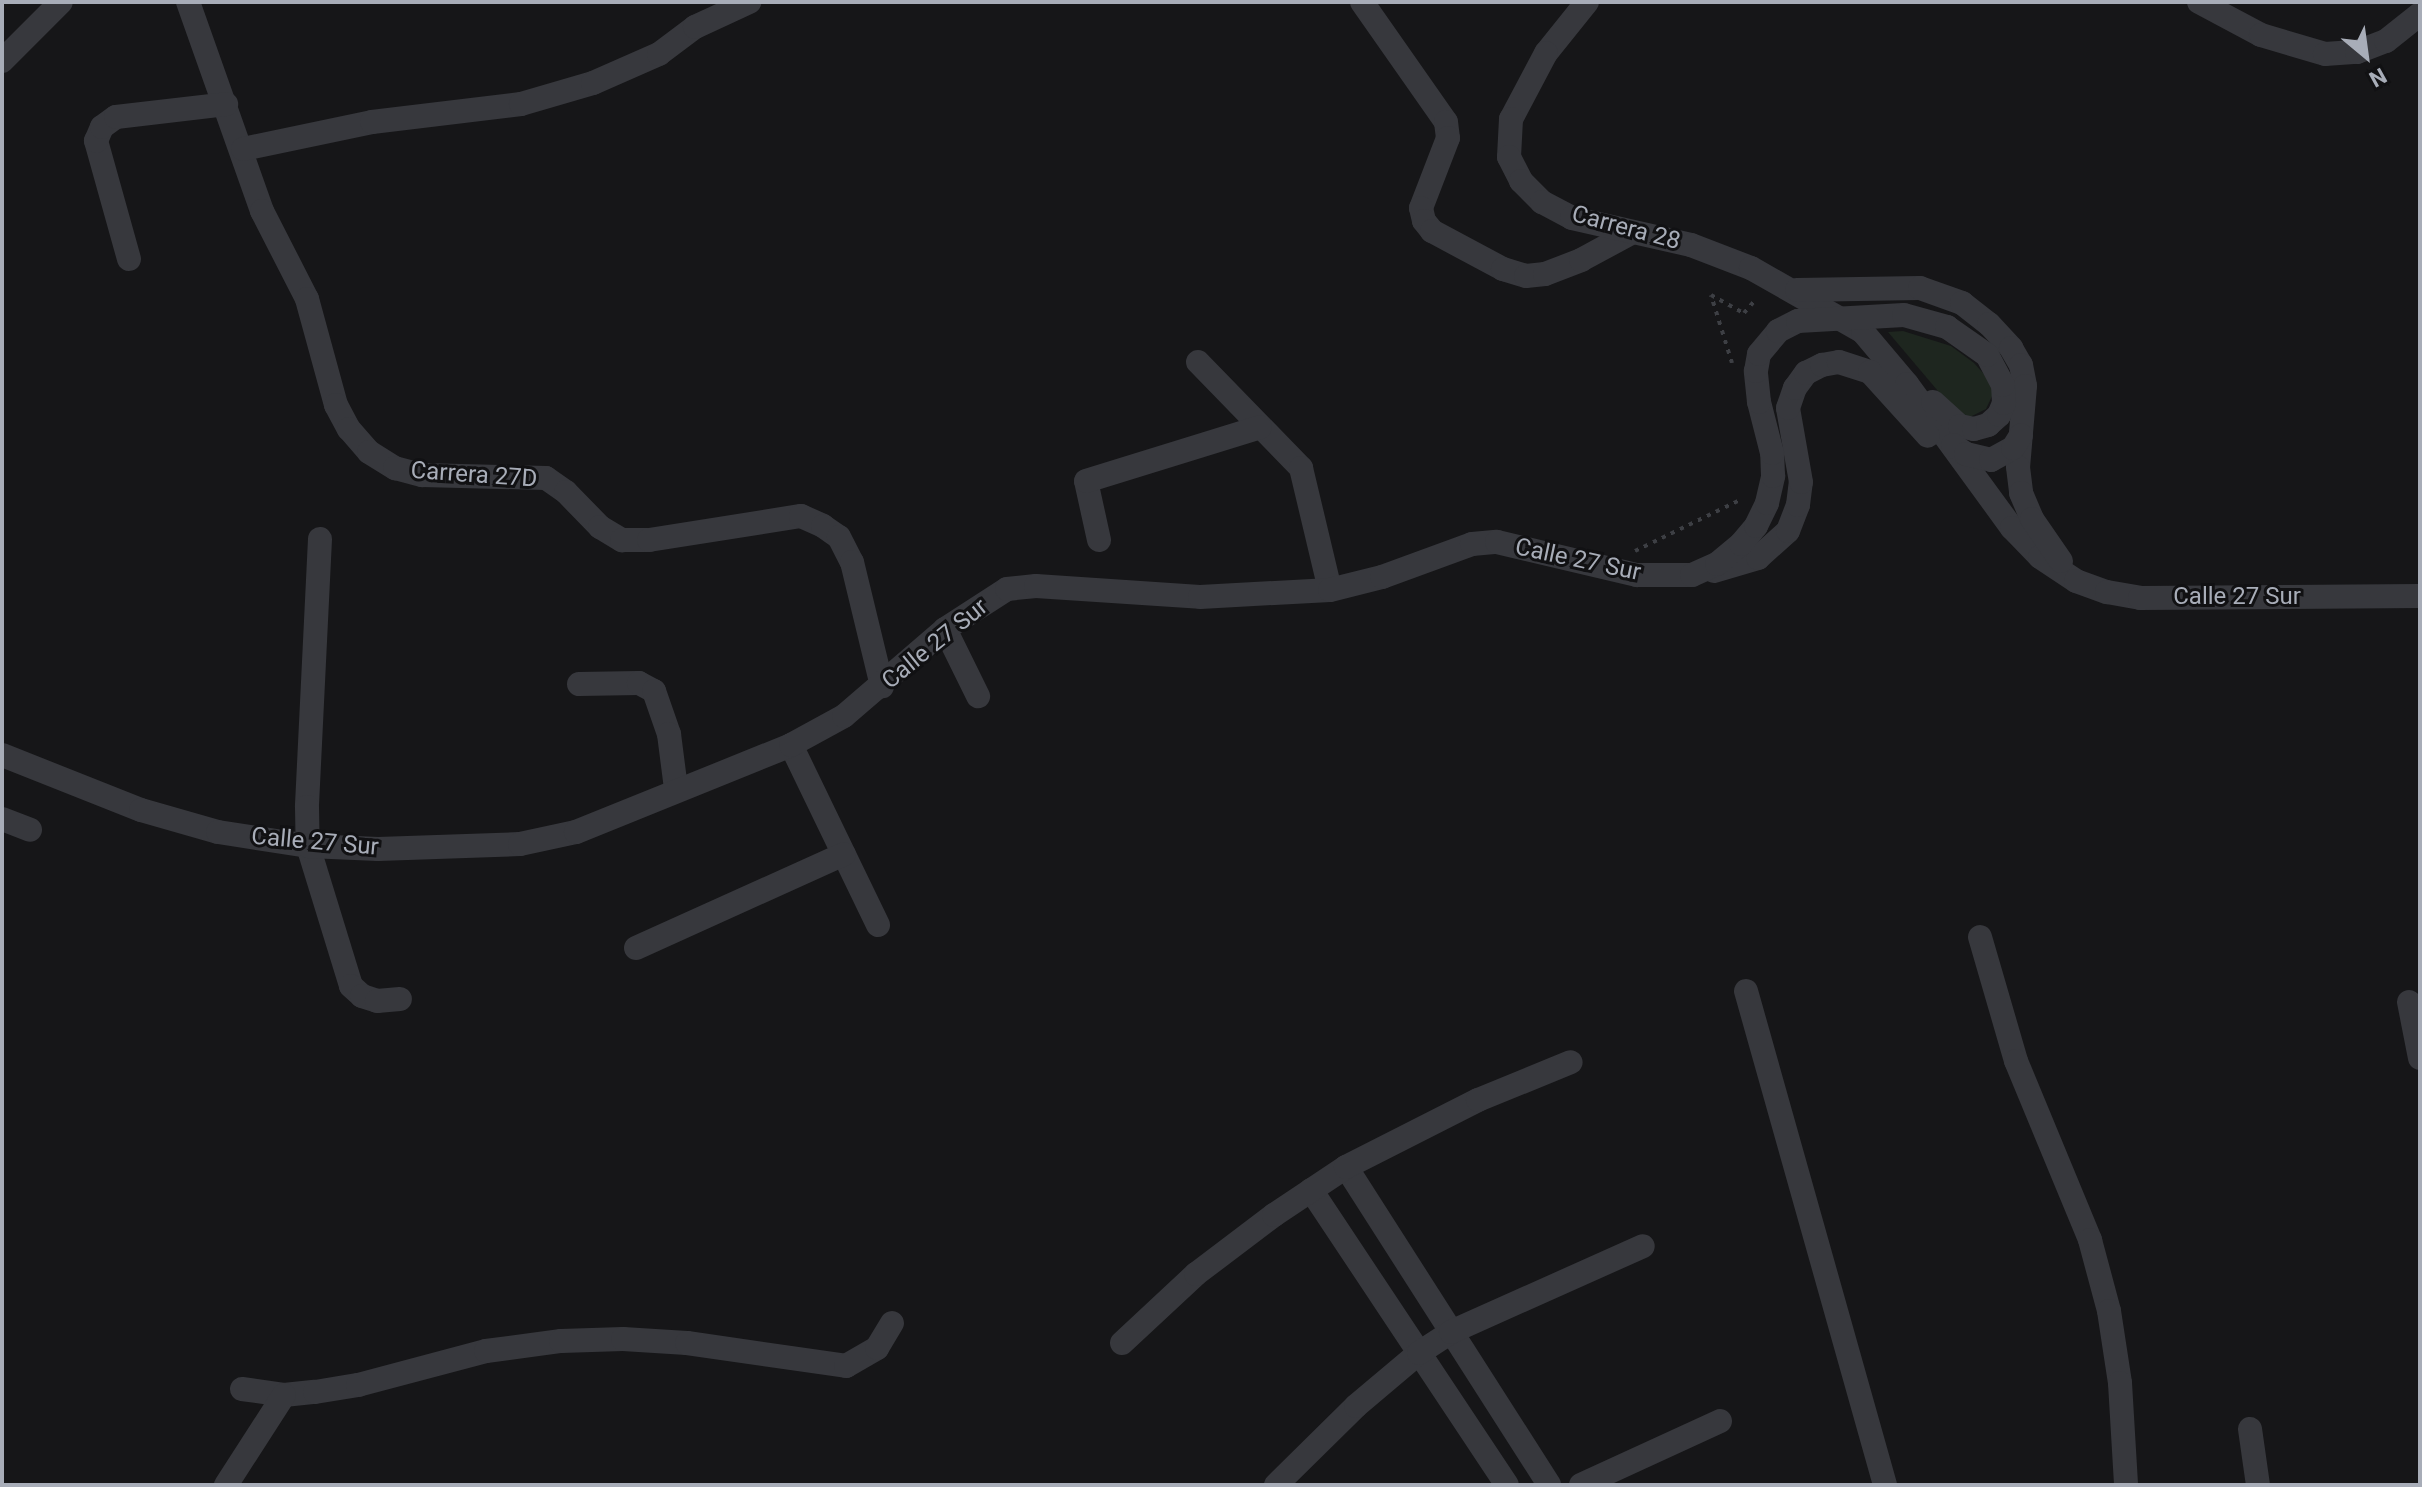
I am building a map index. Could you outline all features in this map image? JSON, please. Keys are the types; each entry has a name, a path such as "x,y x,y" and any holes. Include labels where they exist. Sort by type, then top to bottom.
{"street":[{"path":"2,61 61,2"},
{"name":"Carrera 27D","path":"188,2 243,149 262,211 307,299 336,405 349,429 369,452 395,468 422,475 546,478 566,492 600,527 622,540 649,540 801,516 823,526 839,537 852,562 882,686"},
{"path":"243,149 372,122 521,104 578,87 659,54 695,27 749,2"},
{"path":"1362,2 1446,122 1448,138 1421,208 1432,231 1503,269 1526,276 1545,274 1581,260 1631,233"},
{"name":"Carrera 28","path":"1587,2 1546,53 1511,119 1509,157 1521,181 1542,202 1572,218 1691,245 1751,268"},
{"path":"2199,2 2261,35 2325,54 2357,52 2386,41 2420,14"},
{"path":"129,259 96,141 102,127 116,117 226,104"},
{"name":"Calle 27 Sur","path":"1751,268 1863,332 1883,353 2012,528 2040,557 2076,581 2140,598 2420,596"},
{"path":"1789,289 1920,288 1962,303 2011,348 2021,365 2025,396 2021,493 2032,519 2062,562 2094,588"},
{"name":"Calle 27 Sur","path":"2,755 178,823 308,846 378,849 520,844 576,832 791,745 844,716 945,629 1007,589 1036,586 1200,597 1330,590 1382,577 1472,544 1497,542 1637,575 1692,575 1717,564 1741,544 1756,526 1767,503 1773,476 1772,453 1759,402 1756,371 1759,354 1778,331 1798,321 1904,315 1947,327 2003,368 2025,396"},
{"path":"1883,353 1960,426 1974,429 1988,425 1999,415 2004,403 2003,385 1987,355"},
{"path":"1198,362 1301,468 1330,590"},
{"path":"1692,575 1758,558 1788,531 1798,505 1801,482 1788,408 1795,388 1806,373 1831,363 1857,365 1870,372 2012,528"},
{"path":"1099,540 1086,481 1260,427"},
{"path":"1952,444 1966,454 1991,460 2013,448 2021,435"},
{"path":"320,539 308,846 351,986 362,996 377,1001 400,999"},
{"path":"945,629 978,696"},
{"path":"579,684 639,683 654,691 669,734 676,789"},
{"path":"791,745 878,925"},
{"path":"2,819 30,830"},
{"path":"636,948 844,854"},
{"path":"1980,937 2016,1061 2090,1240 2109,1311 2118,1369 2126,1485"},
{"path":"1746,991 1885,1485"},
{"path":"2409,1002 2420,1058"},
{"path":"1122,1343 1196,1274 1346,1167 1478,1100 1571,1062"},
{"path":"1346,1167 1549,1485"},
{"path":"1311,1190 1507,1485"},
{"path":"1276,1485 1356,1406 1419,1353 1451,1332 1643,1246"},
{"path":"242,1389 284,1395 358,1385 486,1351 561,1341 623,1339 687,1343 846,1366 877,1348 892,1323"},
{"path":"226,1485 284,1395"},
{"path":"1581,1485 1720,1421"},
{"path":"2250,1429 2258,1485"}],"path":[{"path":"1719,323 1711,295 1744,313 1756,299"},
{"path":"1628,555 1742,500 1748,493"}],"shaded area":[{"path":"1903,331 1951,346 1974,363 1991,382 1993,394 1986,409 1970,417 1954,410 1888,332"}]}
